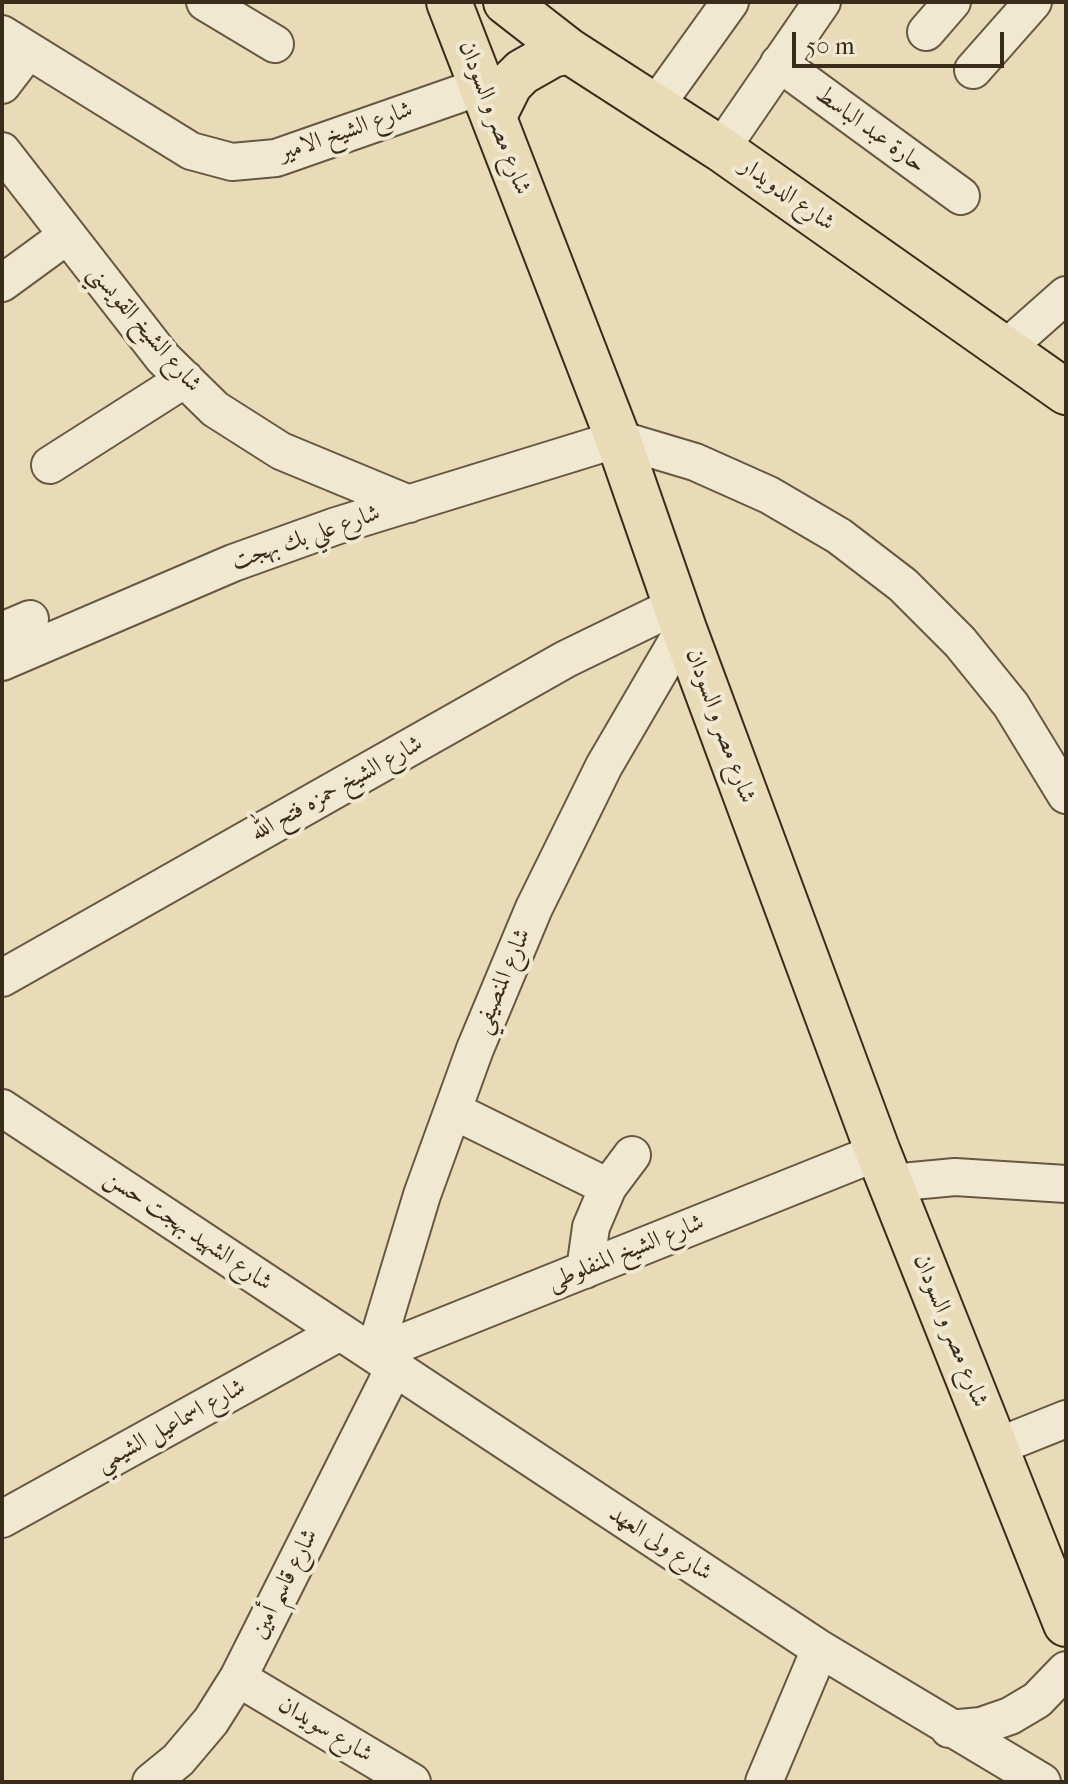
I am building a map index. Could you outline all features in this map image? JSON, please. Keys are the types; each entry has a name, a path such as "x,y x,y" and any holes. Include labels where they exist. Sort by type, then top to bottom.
{"main road":[{"name":"شارع مصر و السودان","path":"449,2 618,439 680,617 884,1167 1066,1624"},
{"name":"شارع الدويدار","path":"506,2 569,51 721,149 1066,392"},
{"path":"488,101 522,72 552,55 569,51"}],"street":[{"path":"205,2 275,44"},
{"path":"656,105 730,2"},
{"path":"721,149 822,2"},
{"path":"926,32 952,2"},
{"path":"973,70 1033,2"},
{"path":"2,85 15,42"},
{"name":"شارع الشيخ الامير","path":"15,42 191,151 232,162 276,158 488,101"},
{"name":"حارة عبد الباسط","path":"779,63 961,196"},
{"name":"شارع الشيخ القويسني","path":"2,151 65,237 163,358 215,409 281,451 409,504"},
{"path":"2,283 65,237"},
{"path":"1005,349 1066,295"},
{"path":"50,465 185,379"},
{"path":"618,439 695,462 769,495 839,536 903,585 960,642 1011,705 1066,795"},
{"name":"شارع علي بك بهجت","path":"2,662 233,563 618,439"},
{"name":"شارع الشيخ حمزه فتح الله","path":"2,978 566,659 680,617"},
{"name":"شارع المنصيفي","path":"384,1361 422,1195 475,1049 534,908 680,617"},
{"name":"شارع الشهيد بهجت حسن","path":"2,1108 384,1361"},
{"path":"454,1111 608,1187"},
{"path":"585,1270 591,1227 608,1187 632,1155"},
{"name":"شارع الشيخ المنفلوطى","path":"384,1361 585,1270 884,1167 955,1177 1066,1184"},
{"name":"شارع اسماعيل الشيمي","path":"2,1519 340,1332"},
{"name":"شارع ولى العهد","path":"384,1361 820,1649 1042,1782"},
{"name":"شارع قاسم أمين","path":"151,1782 178,1760 211,1721 238,1678 384,1361"},
{"path":"996,1447 1066,1419"},
{"path":"764,1782 820,1649"},
{"path":"949,1729 981,1726 1010,1716 1037,1700 1066,1670"},
{"name":"شارع سويدان","path":"238,1678 412,1782"}]}
